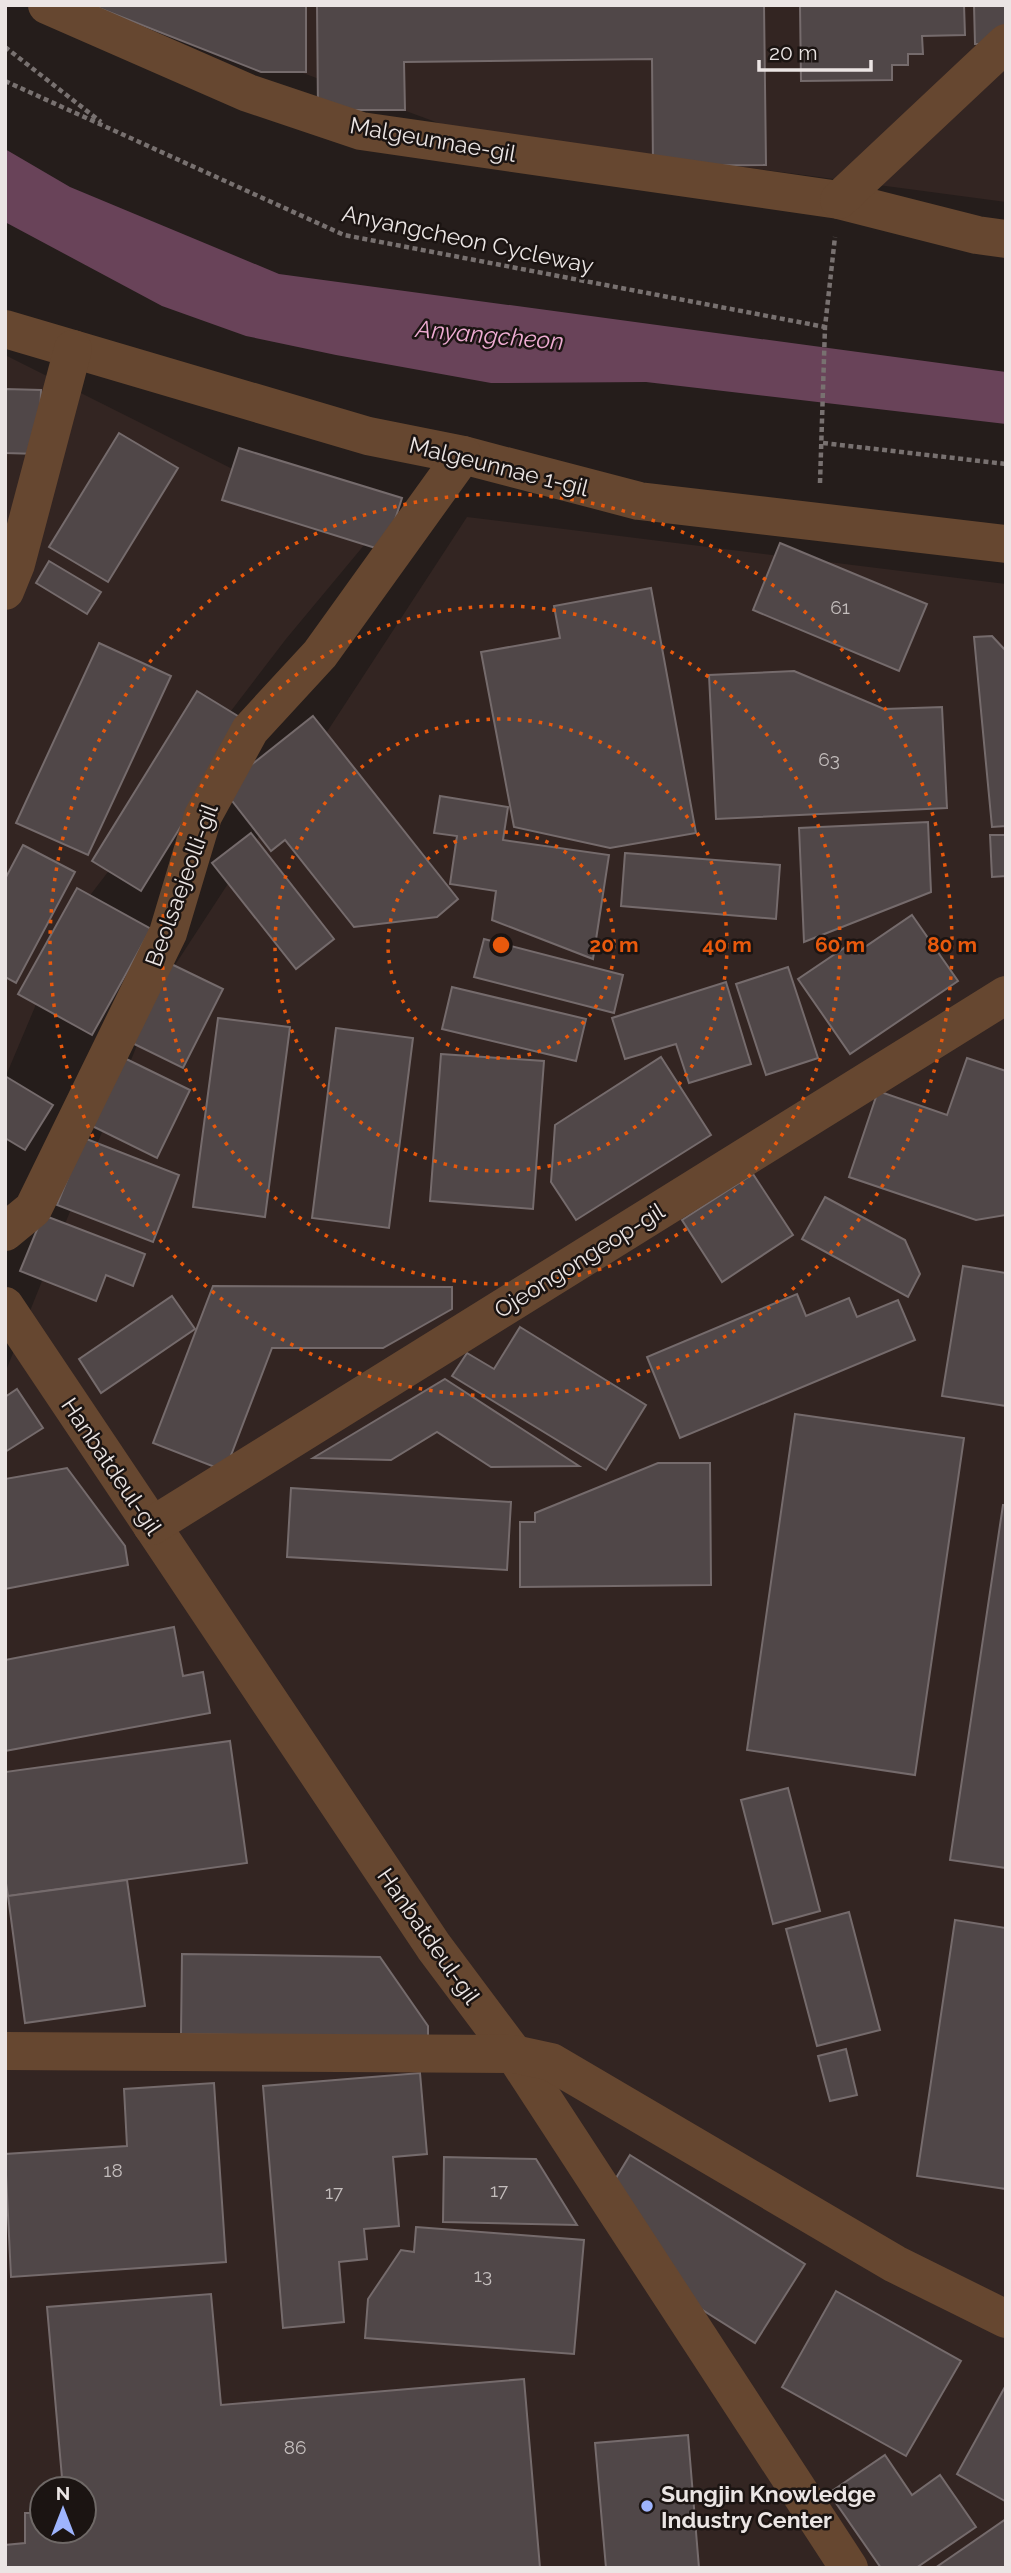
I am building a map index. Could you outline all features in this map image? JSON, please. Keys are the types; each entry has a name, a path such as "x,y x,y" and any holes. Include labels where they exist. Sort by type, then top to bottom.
{"street":[{"name":"Malgeunnae-gil","path":"47,5 248,93 361,131 839,200 977,235 1006,239"},
{"path":"839,200 1006,43"},
{"name":"Malgeunnae 1-gil","path":"5,329 368,436 463,455 639,501 1006,544"},
{"path":"5,591 16,564 73,349"},
{"name":"Beolsaejeolli-gil","path":"5,1232 33,1209 168,933 203,816 250,730 320,654 463,455"},
{"name":"Ojeongongeop-gil","path":"152,1526 1006,995"},
{"name":"Hanbatdeul-gil","path":"5,1306 434,1947 514,2054 849,2568"},
{"path":"5,2051 514,2054 551,2062 895,2264 1006,2319"}],"path":[{"path":"5,47 107,127"},
{"name":"Anyangcheon Cycleway","path":"5,81 344,235 825,327"},
{"path":"839,200 825,327 823,443 1006,464"}],"shaded area":[{"path":"118,5 1006,5 1006,202 452,128"},
{"path":"5,355 370,538 286,639 72,919 5,1078"},
{"path":"467,517 1006,584 1006,2568 5,2568 5,1373 160,988"}],"water":[{"name":"Anyangcheon","path":"5,149 70,187 279,274 1006,372 1006,424 646,382 491,383 246,336 162,306 5,222"}],"building":[{"path":"91,5 306,5 306,72 261,72"},
{"path":"317,5 764,5 766,165 653,166 652,59 404,62 405,110 318,110"},
{"path":"800,5 964,5 965,35 922,36 923,54 908,54 908,65 892,65 892,80 801,81"},
{"path":"974,5 1006,5 1006,35 997,44 975,44"},
{"path":"5,389 41,390 39,454 5,453"},
{"path":"119,433 178,468 108,582 49,547"},
{"path":"239,448 402,498 385,551 222,500"},
{"path":"780,543 927,604 899,671 753,610"},
{"path":"49,561 101,592 87,614 36,583"},
{"path":"651,588 696,833 610,848 514,827 481,652 560,638 554,606"},
{"path":"992,636 1006,651 1006,826 992,827 974,637"},
{"path":"99,643 171,676 88,855 16,823"},
{"path":"794,671 884,709 942,707 947,808 716,819 709,675"},
{"path":"197,691 246,721 141,891 92,861"},
{"path":"313,716 458,899 437,917 354,927 285,840 271,851 222,788"},
{"path":"440,796 508,807 503,840 609,855 593,959 492,920 496,891 450,884 457,836 434,833"},
{"path":"928,822 931,892 804,942 799,828"},
{"path":"251,833 334,939 296,969 212,863"},
{"path":"990,835 1006,835 1006,876 992,877"},
{"path":"23,845 75,872 16,983 5,977 5,879"},
{"path":"625,853 780,865 776,919 621,906"},
{"path":"77,888 151,929 92,1035 18,994"},
{"path":"912,915 958,981 850,1054 798,979 850,944 856,953"},
{"path":"484,939 623,975 614,1013 474,977"},
{"path":"165,961 223,989 183,1068 126,1040"},
{"path":"788,967 818,1058 766,1075 736,984"},
{"path":"726,982 751,1064 689,1083 676,1044 625,1059 612,1018"},
{"path":"452,987 586,1019 576,1061 442,1029"},
{"path":"218,1018 290,1027 265,1217 193,1207"},
{"path":"336,1028 413,1038 389,1228 312,1218"},
{"path":"116,1054 190,1090 157,1158 82,1121"},
{"path":"441,1054 544,1061 533,1209 430,1201"},
{"path":"661,1057 711,1135 576,1220 551,1182 555,1125"},
{"path":"967,1058 1006,1071 1006,1215 976,1220 849,1177 878,1091 947,1115"},
{"path":"5,1076 53,1105 25,1150 5,1138"},
{"path":"84,1138 179,1175 153,1242 57,1205"},
{"path":"753,1174 793,1235 722,1282 682,1220"},
{"path":"825,1197 905,1240 920,1274 908,1297 802,1239"},
{"path":"43,1215 145,1254 133,1286 106,1275 96,1301 20,1271"},
{"path":"963,1266 1006,1273 1006,1406 942,1396"},
{"path":"213,1286 452,1287 452,1309 383,1348 272,1348 225,1471 153,1443"},
{"path":"797,1294 806,1316 849,1298 857,1317 898,1300 915,1340 680,1438 647,1357"},
{"path":"172,1296 195,1329 101,1393 79,1359"},
{"path":"520,1327 646,1405 606,1470 452,1376 467,1353 494,1369"},
{"path":"445,1379 579,1466 491,1467 437,1432 391,1460 313,1458"},
{"path":"17,1389 43,1428 5,1452 5,1397"},
{"path":"795,1414 964,1438 915,1775 747,1750"},
{"path":"658,1463 710,1463 711,1585 520,1587 520,1522 535,1522 535,1513"},
{"path":"67,1468 125,1546 128,1565 5,1589 5,1479"},
{"path":"291,1488 511,1502 507,1570 287,1557"},
{"path":"1003,1505 1006,1505 1006,1868 950,1860"},
{"path":"174,1627 183,1676 203,1672 210,1713 5,1751 5,1660"},
{"path":"230,1741 247,1863 8,1896 5,1877 5,1772"},
{"path":"788,1788 820,1911 773,1924 741,1800"},
{"path":"127,1880 145,2006 25,2023 8,1896"},
{"path":"849,1912 880,2030 817,2046 786,1929"},
{"path":"955,1920 1006,1928 1006,2189 917,2176"},
{"path":"182,1954 380,1957 428,2026 428,2038 181,2034"},
{"path":"846,2049 857,2095 830,2101 818,2056"},
{"path":"420,2073 427,2154 393,2157 399,2226 364,2229 367,2259 339,2262 344,2322 283,2328 263,2086"},
{"path":"214,2083 226,2262 11,2277 5,2154 127,2146 124,2089"},
{"path":"630,2155 805,2264 755,2343 701,2309 613,2183"},
{"path":"444,2157 536,2159 577,2225 443,2222"},
{"path":"416,2227 584,2240 574,2354 365,2338 368,2299 401,2250 414,2252"},
{"path":"836,2291 961,2361 906,2456 782,2387"},
{"path":"211,2294 221,2405 524,2379 540,2568 5,2568 5,2545 25,2543 25,2513 28,2513 28,2545 98,2545 98,2475 62,2475 47,2307"},
{"path":"1006,2385 1006,2500 1005,2501 957,2474"},
{"name":"Sungjin Knowledge Industry Center","path":"688,2435 699,2568 606,2568 595,2443"},
{"path":"885,2455 912,2495 940,2475 976,2527 916,2568 881,2568 829,2493"},
{"path":"1006,2519 1006,2568 935,2568"}],"place":[{"name":"Sungjin Knowledge Industry Center","path":"647,2506"}]}
